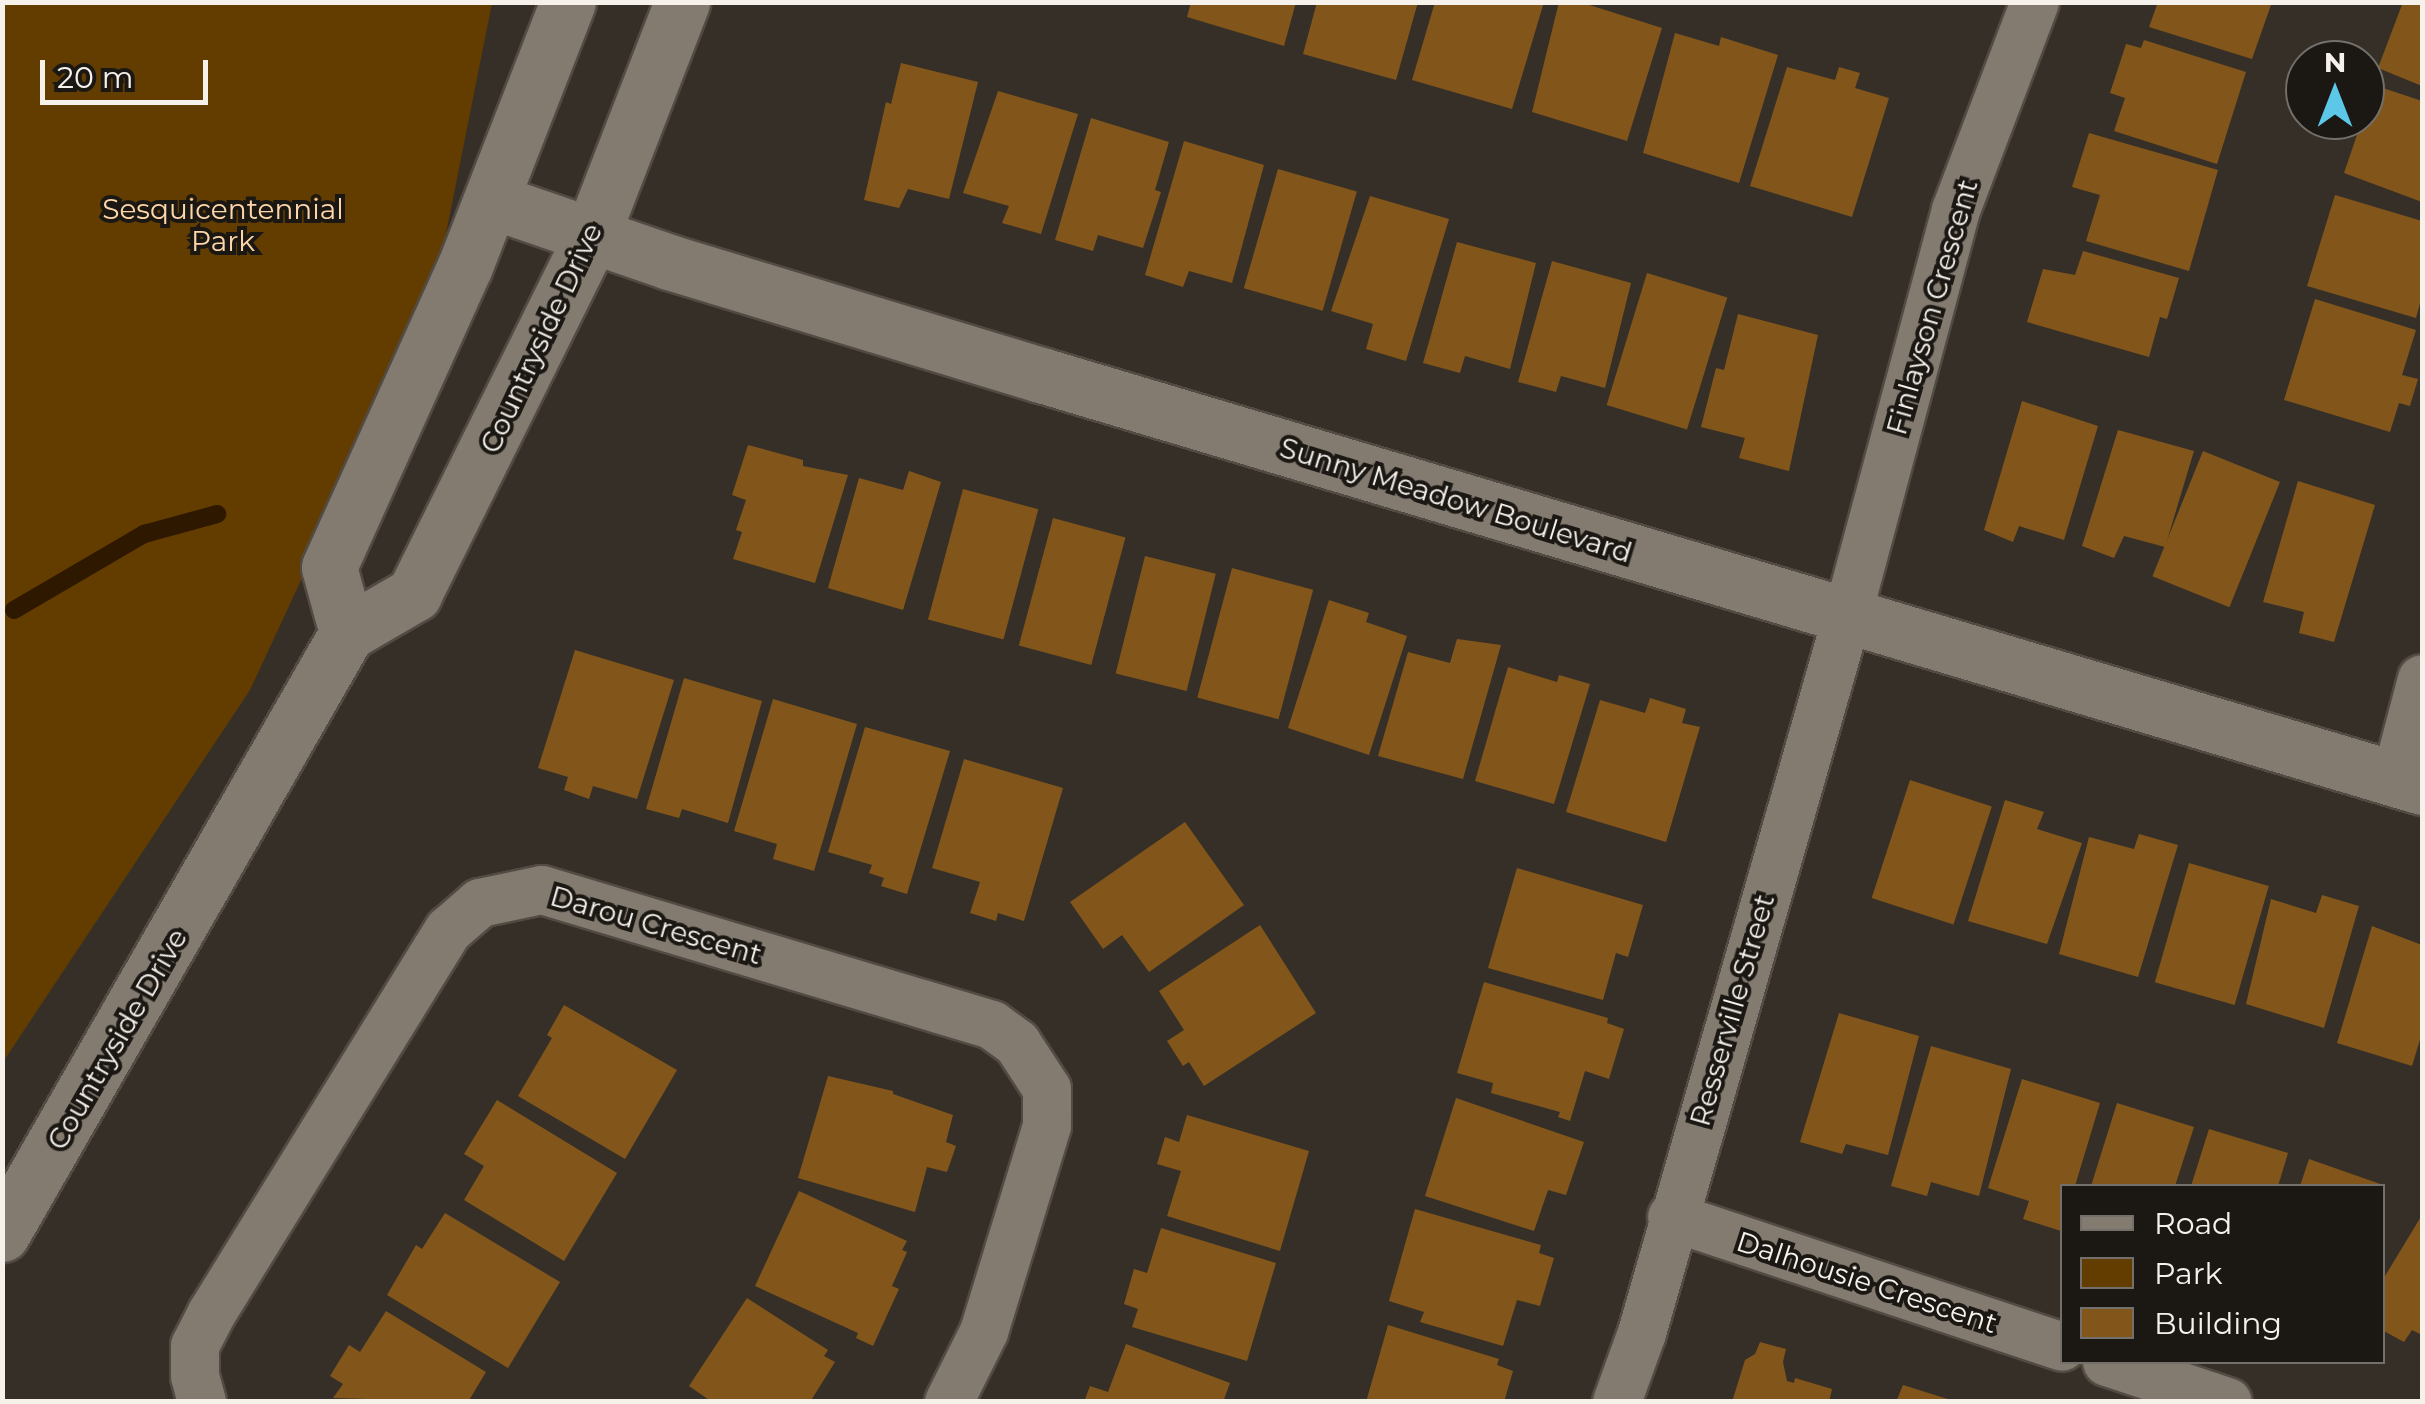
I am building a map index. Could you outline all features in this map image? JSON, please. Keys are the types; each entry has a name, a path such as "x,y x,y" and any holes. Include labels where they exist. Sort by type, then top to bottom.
{"main road":[{"path":"348,633 329,567 492,201 568,2"},
{"name":"Countryside Drive","path":"2,1234 348,633 414,594 591,237 682,2"},
{"name":"Sunny Meadow Boulevard","path":"492,201 591,237 1847,618 2409,783"}],"street":[{"name":"Finlayson Crescent","path":"1847,618 1956,210 2035,2"},
{"name":"Resserville Street","path":"1617,1402 1642,1333 1672,1217 1847,618"},
{"path":"2409,783 2422,679"},
{"name":"Darou Crescent","path":"202,1402 195,1361 196,1346 204,1330 449,930 480,903 542,890 992,1025 1016,1042 1047,1089 1047,1126 984,1332 949,1402"},
{"name":"Dalhousie Crescent","path":"1672,1217 2060,1346"},
{"path":"2113,1364 2228,1402"}],"green space":[{"name":"Sesquicentennial Park","path":"3,3 492,3 434,294 250,690 3,1062"}],"building":[{"path":"1191,2 1296,2 1284,46 1187,17"},
{"path":"1317,2 1418,2 1396,80 1303,54"},
{"path":"1435,2 1544,2 1512,109 1412,80"},
{"path":"1559,2 1580,2 1662,28 1627,141 1532,112"},
{"path":"2158,2 2272,2 2252,59 2149,27"},
{"path":"2403,2 2422,2 2422,86 2385,71 2385,50"},
{"path":"1675,33 1719,46 1721,37 1778,55 1739,183 1643,153"},
{"path":"2144,40 2246,72 2217,164 2114,131 2125,98 2110,93 2126,44 2141,48"},
{"path":"901,63 978,82 949,199 908,189 899,208 864,200 886,102 891,104"},
{"path":"1787,67 1835,80 1839,67 1860,73 1855,88 1889,98 1852,217 1750,186"},
{"path":"2385,89 2422,101 2422,202 2344,173 2355,140 2385,140"},
{"path":"998,91 1078,114 1041,234 1002,223 1009,206 963,193"},
{"path":"1091,118 1169,142 1155,190 1161,192 1143,248 1098,235 1093,251 1055,240"},
{"path":"2089,133 2218,170 2189,271 2086,241 2100,195 2072,187"},
{"path":"1184,141 1264,165 1232,283 1189,271 1183,287 1145,275"},
{"path":"1278,169 1357,192 1323,311 1244,288"},
{"path":"2335,195 2422,221 2422,296 2416,318 2307,286"},
{"path":"1370,196 1449,219 1406,361 1366,349 1373,324 1331,311"},
{"path":"1457,242 1536,263 1510,369 1465,356 1460,373 1423,363"},
{"path":"2083,251 2179,278 2167,319 2160,317 2149,357 2027,322 2043,269 2075,275"},
{"path":"1552,261 1631,283 1605,388 1561,376 1556,392 1518,382"},
{"path":"1647,273 1727,298 1687,430 1607,405"},
{"path":"2315,299 2416,330 2402,375 2418,379 2410,406 2399,403 2390,432 2284,400"},
{"path":"1738,314 1818,335 1789,471 1739,458 1745,438 1701,427 1716,368 1724,370"},
{"path":"2022,401 2098,426 2064,540 2019,526 2013,542 1984,530"},
{"path":"2118,430 2194,451 2165,547 2124,536 2114,558 2082,546"},
{"path":"748,445 803,460 803,466 848,475 815,583 733,559 742,532 736,530 746,500 732,495"},
{"path":"2203,451 2280,482 2229,607 2152,576"},
{"path":"909,471 941,482 903,610 828,588 859,478 903,490"},
{"path":"2298,481 2375,505 2334,642 2299,633 2304,612 2263,602"},
{"path":"963,489 1038,509 1003,640 928,619"},
{"path":"1053,518 1125,537 1091,665 1019,646"},
{"path":"1145,556 1216,574 1187,691 1116,673"},
{"path":"1232,568 1313,590 1278,719 1197,697"},
{"path":"1329,600 1369,613 1366,622 1407,636 1369,755 1288,728"},
{"path":"1457,639 1501,645 1463,779 1378,756 1408,652 1450,663"},
{"path":"575,650 674,680 637,799 593,786 589,799 564,790 568,777 538,768"},
{"path":"1508,667 1557,682 1559,675 1590,684 1554,804 1475,781"},
{"path":"684,678 762,701 728,823 682,809 679,818 646,809"},
{"path":"1650,698 1686,709 1682,723 1700,727 1666,842 1566,812 1600,700 1645,713"},
{"path":"773,699 857,724 814,871 773,859 777,844 734,831"},
{"path":"865,727 950,751 907,894 881,886 884,878 869,873 872,865 828,852"},
{"path":"964,759 1063,788 1024,921 998,913 996,921 970,913 980,882 932,868"},
{"path":"1910,780 1992,807 1953,925 1872,898"},
{"path":"2005,800 2044,812 2037,829 2082,843 2047,944 1968,921"},
{"path":"1185,822 1244,905 1149,972 1122,935 1103,949 1070,902"},
{"path":"2139,834 2178,845 2138,977 2059,954 2089,837 2134,849"},
{"path":"2189,863 2269,886 2235,1005 2155,982"},
{"path":"1517,868 1643,905 1628,957 1616,953 1603,1000 1488,968"},
{"path":"2322,895 2359,906 2324,1028 2246,1004 2271,899 2316,913"},
{"path":"1260,925 1316,1013 1204,1086 1189,1062 1183,1066 1167,1041 1184,1030 1159,991"},
{"path":"2372,926 2422,945 2422,1033 2412,1066 2337,1043"},
{"path":"1484,982 1608,1018 1607,1023 1624,1029 1609,1079 1585,1071 1570,1121 1558,1117 1560,1112 1491,1093 1493,1083 1457,1073"},
{"path":"564,1005 677,1070 625,1159 518,1096 552,1038 547,1035"},
{"path":"1839,1013 1919,1036 1888,1155 1846,1144 1842,1154 1800,1142"},
{"path":"1931,1046 2011,1069 1979,1196 1931,1182 1927,1196 1891,1186"},
{"path":"828,1076 893,1091 953,1115 946,1142 956,1146 947,1172 927,1167 915,1212 798,1178"},
{"path":"2022,1079 2100,1103 2076,1184 2060,1184 2060,1231 2023,1219 2029,1201 1988,1188"},
{"path":"1456,1098 1584,1142 1566,1195 1548,1190 1534,1231 1425,1196"},
{"path":"497,1100 617,1173 564,1261 464,1200 484,1166 464,1154"},
{"path":"2117,1103 2194,1127 2176,1184 2092,1184"},
{"path":"1187,1115 1309,1151 1280,1251 1167,1216 1181,1171 1157,1164 1165,1137 1179,1142"},
{"path":"2209,1129 2288,1153 2279,1184 2192,1184"},
{"path":"2309,1159 2380,1184 2301,1184"},
{"path":"799,1191 907,1241 902,1250 907,1252 892,1286 899,1289 873,1346 856,1338 858,1333 755,1286"},
{"path":"1415,1209 1541,1245 1539,1253 1554,1258 1540,1306 1517,1300 1503,1346 1420,1322 1424,1312 1389,1301"},
{"path":"445,1213 560,1282 508,1368 387,1295 416,1245 422,1249"},
{"path":"2422,1215 2422,1335 2412,1330 2404,1342 2385,1332 2385,1276"},
{"path":"1161,1228 1276,1263 1247,1361 1132,1327 1138,1309 1124,1304 1134,1269 1147,1273"},
{"path":"747,1298 828,1350 824,1356 835,1362 810,1402 712,1402 689,1386"},
{"path":"386,1311 486,1372 468,1402 333,1398 343,1384 330,1376 349,1345 360,1352"},
{"path":"1388,1325 1499,1359 1497,1365 1513,1371 1504,1402 1366,1402"},
{"path":"1760,1342 1786,1349 1783,1362 1787,1381 1794,1383 1795,1378 1832,1389 1829,1402 1732,1402 1745,1360 1755,1354"},
{"path":"1126,1344 1230,1383 1223,1402 1084,1402 1090,1386 1108,1392"},
{"path":"1903,1385 1954,1401 1954,1402 1896,1402"}],"waterway":[{"path":"14,610 144,534 217,514"}]}
